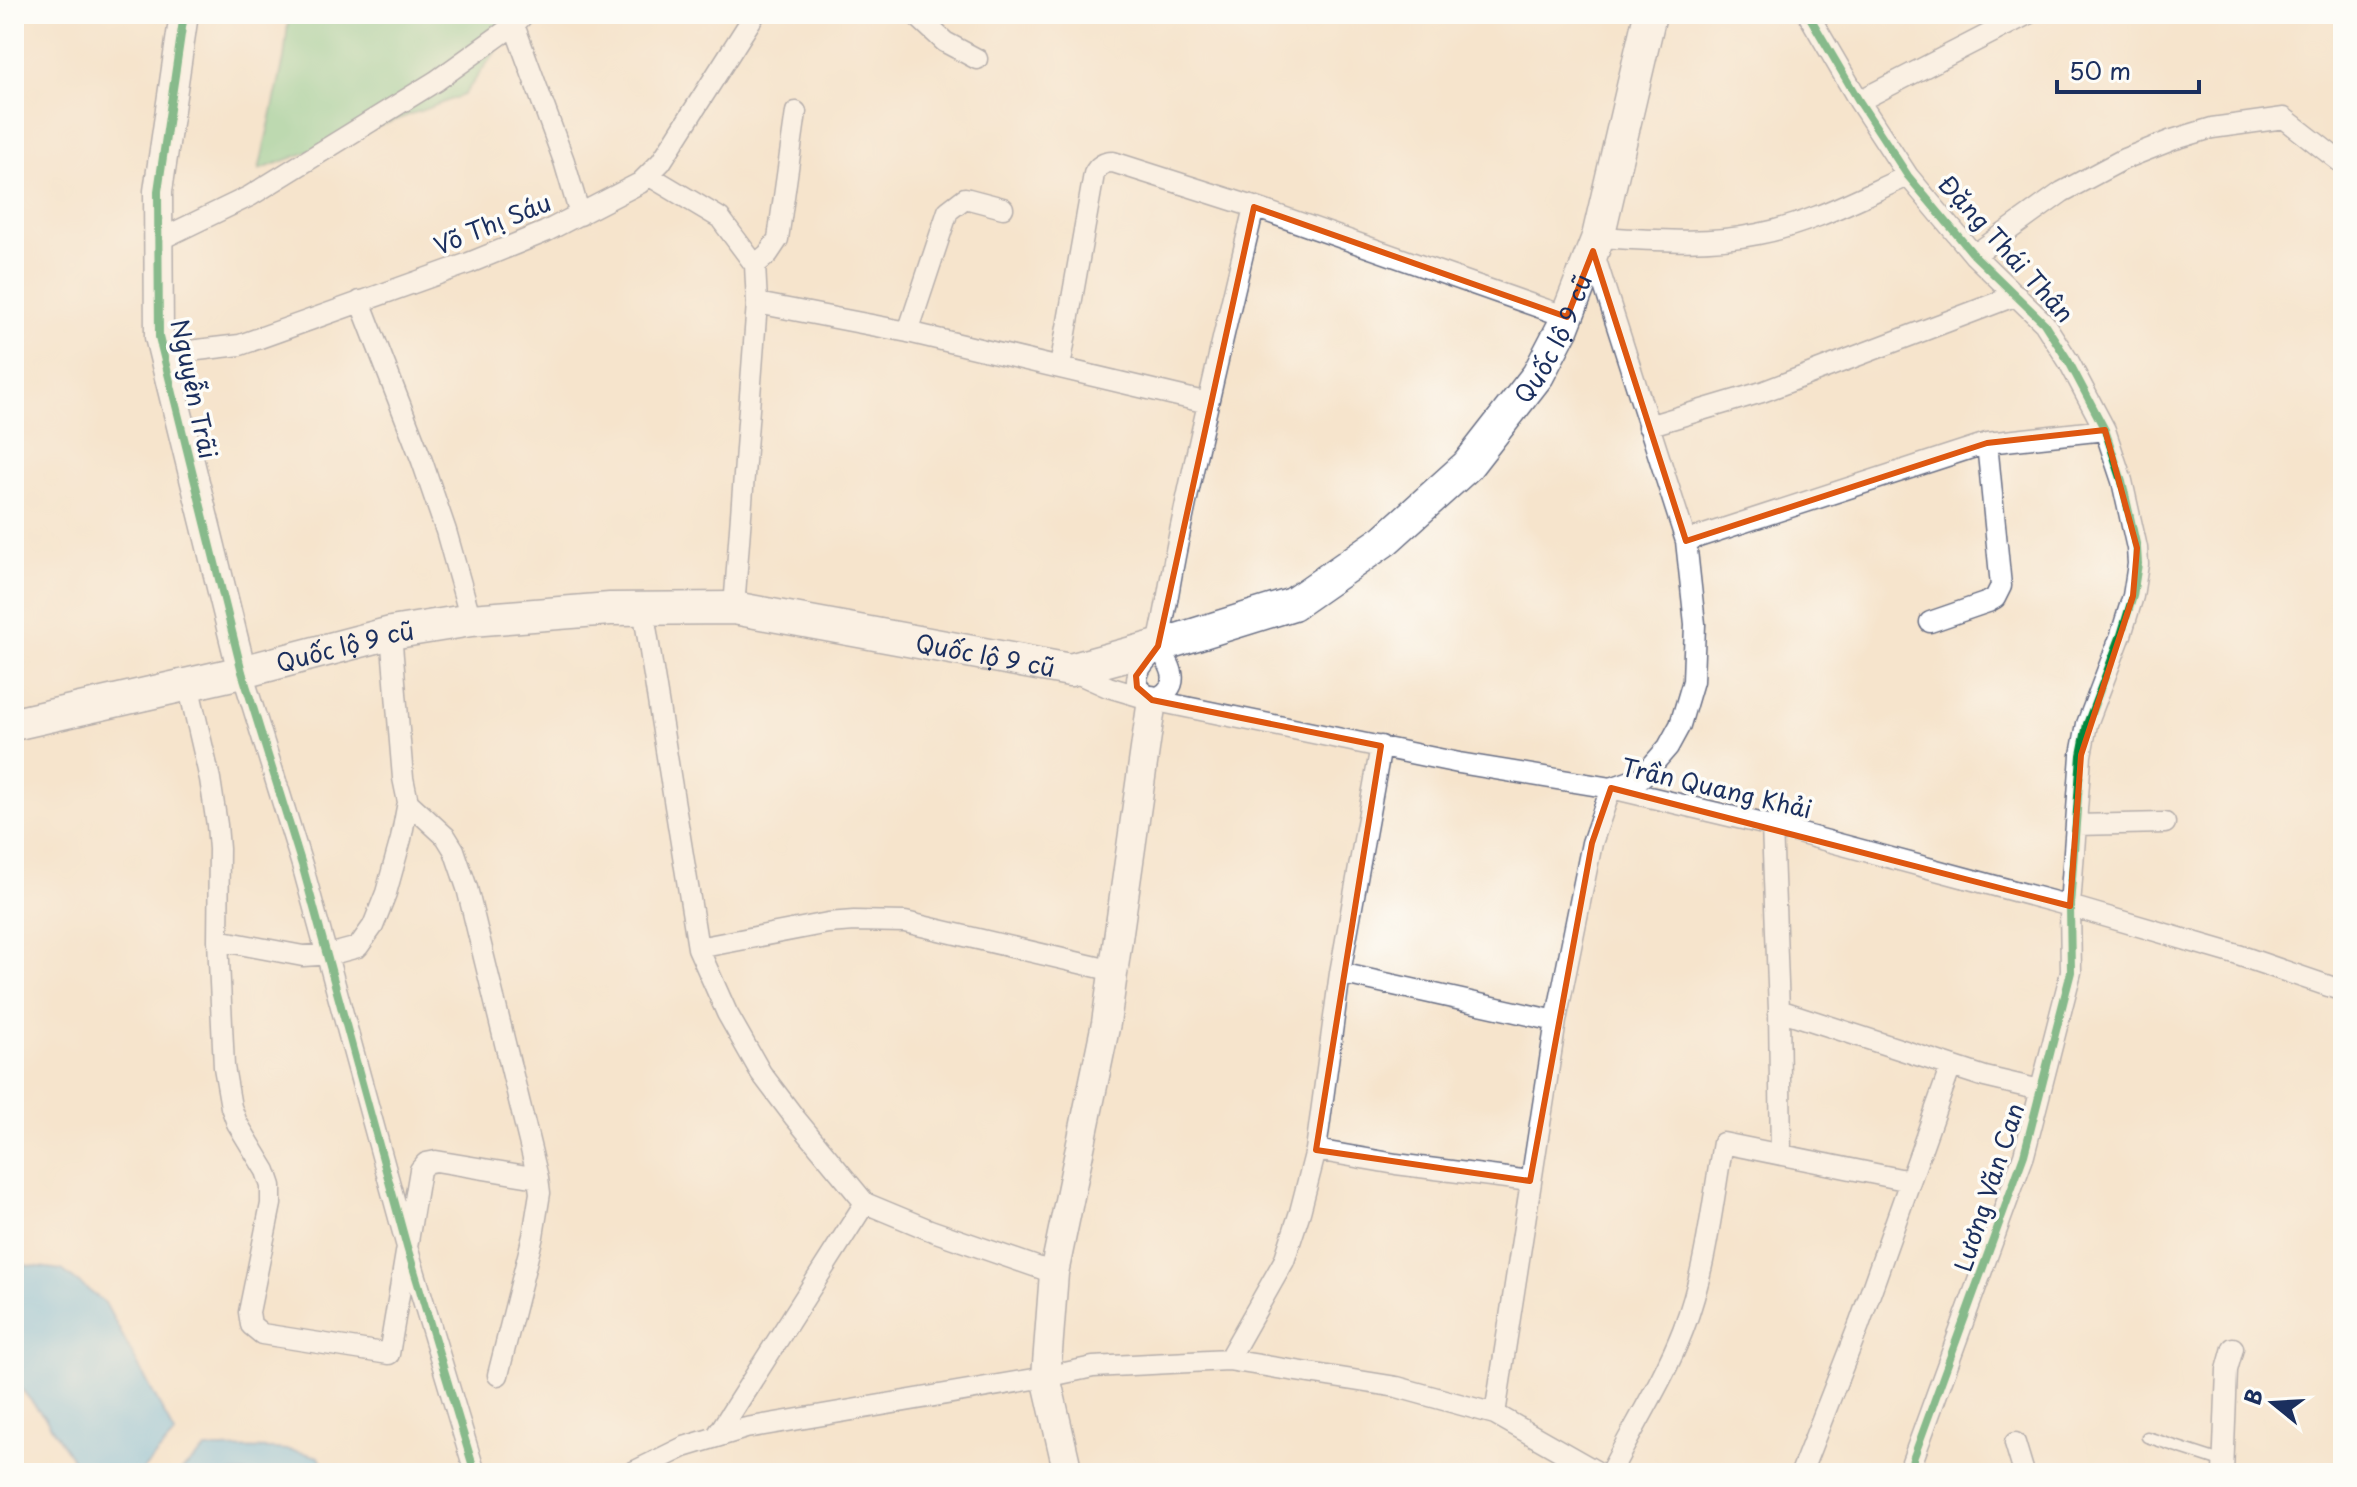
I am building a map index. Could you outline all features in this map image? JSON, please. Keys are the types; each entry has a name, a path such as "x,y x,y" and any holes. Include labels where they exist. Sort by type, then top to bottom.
{"main road":[{"name":"Quốc lộ 9 cũ","path":"14,724 242,672 391,633 471,620 610,609 734,608 1070,670 1293,604 1385,540 1467,466 1538,375 1567,317 1596,244 1650,14"}],"street":[{"name":"Nguyễn Trãi","path":"184,14 158,191 159,337 242,672"},
{"name":"Võ Thị Sáu","path":"163,354 240,345 469,263 545,232 640,183 661,162 755,14"},
{"path":"915,14 945,42 977,59"},
{"name":"Đặng Thái Thân","path":"1808,14 1908,176 1974,255 2044,323 2069,362 2105,430 2133,525 2138,564 2133,596 2087,724 2081,755 2070,906"},
{"path":"1859,101 2028,14"},
{"path":"159,240 250,196 436,81 519,20 580,215"},
{"path":"755,265 768,254 778,239 796,112"},
{"path":"1974,255 2062,192 2097,172 2172,140 2212,128 2284,118 2343,164"},
{"path":"1060,367 1094,174 1101,165 1113,162 1254,207 1567,317"},
{"path":"648,175 720,218 755,265 757,303 734,608"},
{"path":"1495,1414 1556,1021 1592,843 1611,788 1642,777 1668,747 1680,725 1693,681 1695,624 1686,541 1648,426 1596,244 1703,241 1762,234 1811,219 1908,176"},
{"path":"908,332 948,211 965,198 1003,208"},
{"path":"1152,700 1137,687 1136,676 1143,662 1158,646 1208,403 1254,207"},
{"path":"1648,426 1762,392 2017,295"},
{"path":"360,301 422,461 471,620"},
{"path":"757,303 908,332 1208,403"},
{"path":"1686,541 1987,443 2105,430"},
{"path":"1930,622 1988,602 1995,598 2001,586 1987,443"},
{"path":"643,608 698,948 727,1013 761,1073 865,1203 930,1230 1054,1273"},
{"path":"218,940 303,956 326,954 358,947 373,926 386,893 408,802 403,778 391,633"},
{"path":"1152,700 1166,694 1173,684 1171,665 1158,646"},
{"name":"Trần Quang Khải","path":"1070,670 1108,687 1152,700 1459,763 1611,788 1772,826 2070,906 2238,955 2343,991"},
{"path":"242,672 303,868 407,1247 475,1473"},
{"path":"188,684 210,779 217,825 224,1067 237,1123 266,1171 271,1186 271,1204 251,1295 251,1325 262,1334 389,1354 420,1170 426,1163 436,1161 538,1178"},
{"path":"1068,1473 1046,1377 1054,1273 1106,1023 1152,700"},
{"path":"1228,1360 1284,1261 1316,1150 1340,973 1381,746"},
{"path":"408,802 446,837 454,850 467,888 538,1178 540,1193 533,1236 498,1375"},
{"path":"2076,825 2165,823"},
{"path":"1772,826 1781,1155"},
{"name":"Lương Văn Can","path":"1908,1473 2024,1155 2071,972 2070,906"},
{"path":"698,948 828,923 905,922 1114,971"},
{"path":"1340,973 1556,1021"},
{"path":"1779,1010 1951,1066 2040,1090"},
{"path":"1801,1473 1859,1325 1951,1066"},
{"path":"1610,1473 1673,1353 1686,1321 1704,1248 1723,1143 1910,1181"},
{"path":"1316,1150 1530,1181"},
{"path":"716,1437 865,1203"},
{"path":"2224,1468 2227,1370 2233,1348"},
{"path":"645,1470 684,1447 746,1428 1093,1367 1228,1360 1397,1387 1495,1414 1599,1473"},
{"path":"2015,1443 2024,1473"}],"lane":[{"path":"2147,1437 2224,1468"}],"highlighted area":[{"path":"1254,207 1567,317 1593,251 1686,541 1987,443 2105,430 2137,548 2133,596 2081,755 2070,906 1611,788 1592,843 1530,1181 1316,1150 1381,746 1152,700 1137,687 1136,676 1158,646"}],"green space":[{"path":"289,14 523,14 464,95 259,170 284,59"}],"water":[{"path":"24,1265 62,1270 105,1303 175,1434 141,1472 81,1473 46,1419 14,1380 14,1272"},
{"path":"263,1448 305,1453 319,1457 328,1473 179,1473 206,1449"}],"cycle path":[{"path":"184,14 158,191 159,337 242,672 303,868 407,1247 475,1473"},
{"path":"1808,14 1908,176 1974,255 2044,323 2069,362 2105,430 2122,481 2137,548 2133,596 2087,724 2081,755 2070,906 2071,972 2024,1155 1908,1473"}]}
